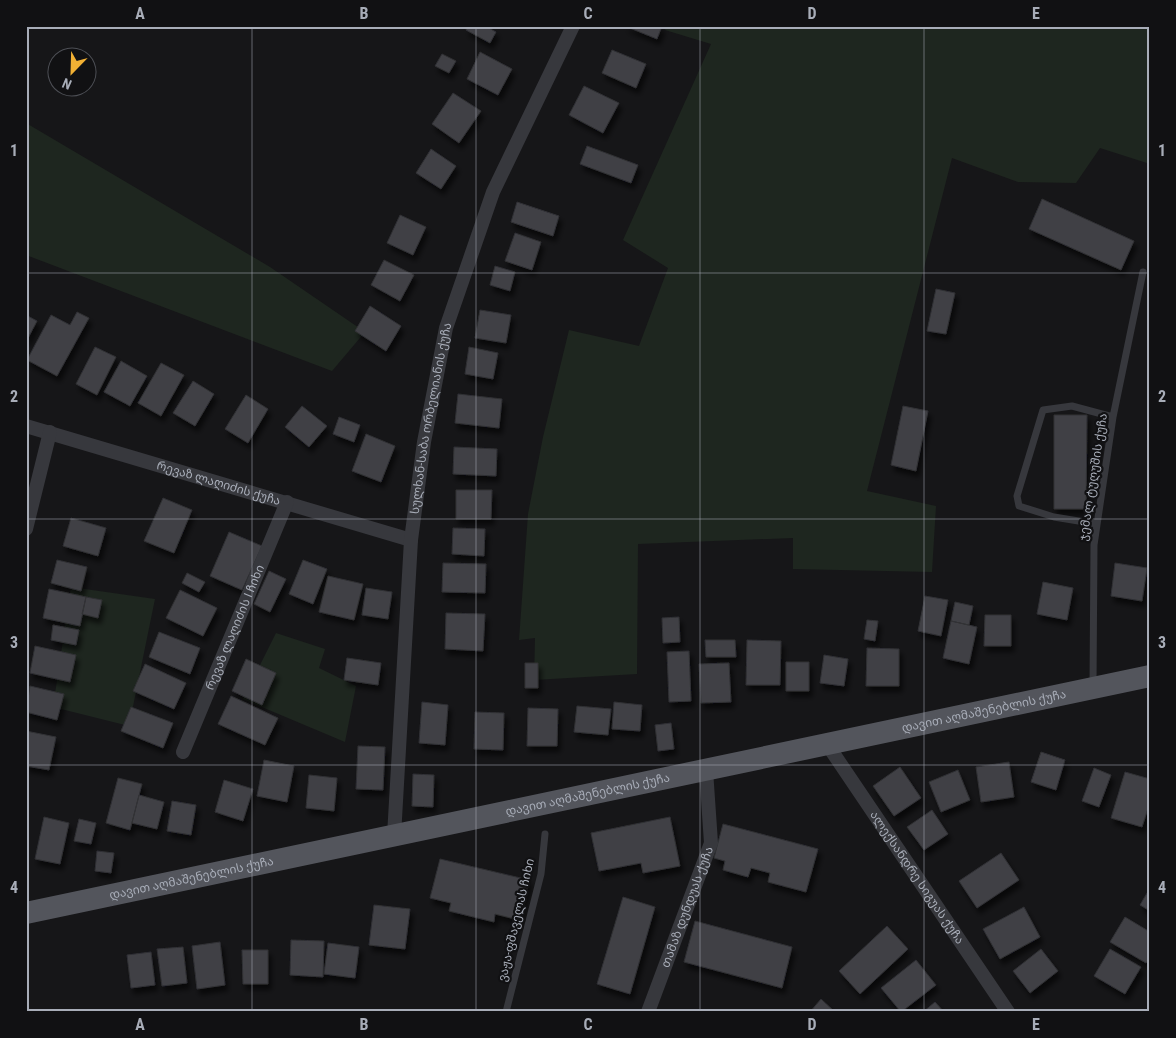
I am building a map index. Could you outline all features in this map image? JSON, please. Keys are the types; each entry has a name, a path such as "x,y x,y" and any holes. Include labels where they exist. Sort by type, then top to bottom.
{"main road":[{"name":"დავით აღმაშენებლის ქუჩა","path":"26,913 1150,676"}],"street":[{"name":"სულხან-საბა ორბელიანის ქუჩა","path":"394,836 411,540 424,442 446,328 493,192 573,26"},
{"name":"რევაზ ლაღიძის ქუჩა","path":"26,426 288,502 411,540"},
{"path":"26,529 50,432"},
{"name":"რევაზ ლაღიძის I ჩიხი","path":"183,752 288,502"},
{"name":"ალექსანდრე სიგუას ქუჩა","path":"827,744 1008,1012"},
{"name":"თამაზ დუნდუას ქუჩა","path":"648,1012 711,843 706,770"}],"lane":[{"name":"ჯემალ ტუღუშის ქუჩა","path":"1093,688 1094,545 1113,417 1143,272"},
{"path":"1097,524 1054,517 1019,506 1017,496 1043,410 1072,406 1113,417"},
{"name":"ვაჟა-ფშაველას ჩიხი","path":"506,1012 541,874 545,834"}],"shaded area":[{"path":"667,26 1150,26 1150,164 1100,148 1076,183 1018,182 952,158 867,491 936,506 932,572 793,569 793,538 638,544 637,674 534,680 535,638 519,640 528,514 543,437 569,330 639,346 668,268 623,240 711,44 665,30"},
{"path":"26,123 270,267 365,332 332,371 26,255"},
{"path":"71,587 155,599 129,726 53,707"},
{"path":"276,633 325,649 319,668 356,686 345,742 243,699"}],"building":[{"path":"468,26 485,26 496,32 490,43 466,30"},
{"path":"625,26 662,26 657,39"},
{"path":"612,50 646,64 636,88 602,73"},
{"path":"480,52 512,69 498,95 467,79"},
{"path":"442,54 456,61 449,73 435,66"},
{"path":"584,86 619,103 603,133 569,115"},
{"path":"453,93 481,111 459,143 432,124"},
{"path":"587,146 638,165 631,183 580,164"},
{"path":"431,149 456,166 441,189 416,173"},
{"path":"1042,199 1134,241 1121,270 1029,229"},
{"path":"517,202 559,216 553,236 511,222"},
{"path":"400,215 426,227 413,255 387,243"},
{"path":"515,233 541,242 532,270 505,261"},
{"path":"384,260 414,275 400,301 371,285"},
{"path":"495,266 515,272 510,291 490,285"},
{"path":"936,289 955,293 946,334 927,331"},
{"path":"370,306 401,326 386,351 355,331"},
{"path":"480,310 511,315 506,343 475,338"},
{"path":"77,312 89,318 57,376 27,360 51,315 70,325"},
{"path":"26,315 37,321 26,342"},
{"path":"95,347 116,357 97,395 76,384"},
{"path":"469,347 498,353 493,379 465,374"},
{"path":"121,361 147,376 130,406 104,392"},
{"path":"161,363 184,375 161,416 138,403"},
{"path":"193,381 214,394 195,426 173,413"},
{"path":"458,394 502,399 499,428 455,423"},
{"path":"246,395 268,409 248,443 225,429"},
{"path":"302,406 327,426 309,447 285,427"},
{"path":"903,406 928,411 916,471 891,465"},
{"path":"1054,415 1087,415 1086,509 1054,509"},
{"path":"339,417 360,425 354,442 333,434"},
{"path":"366,434 395,446 381,482 352,471"},
{"path":"454,447 497,449 496,476 453,474"},
{"path":"456,490 492,490 491,519 456,519"},
{"path":"163,498 192,510 174,553 144,541"},
{"path":"71,518 106,528 98,556 63,546"},
{"path":"453,528 485,529 484,556 452,554"},
{"path":"229,532 262,546 242,590 210,576"},
{"path":"57,560 87,567 81,591 51,583"},
{"path":"303,560 327,569 313,604 289,594"},
{"path":"443,563 486,564 485,593 442,592"},
{"path":"1115,563 1147,568 1142,601 1111,596"},
{"path":"269,571 286,579 270,612 254,604"},
{"path":"187,573 205,582 199,592 182,583"},
{"path":"328,576 363,584 354,620 319,612"},
{"path":"1043,582 1073,588 1067,620 1037,614"},
{"path":"366,588 392,592 388,619 362,615"},
{"path":"49,589 86,597 80,626 43,618"},
{"path":"180,590 217,608 203,636 166,618"},
{"path":"925,596 948,600 941,636 918,631"},
{"path":"86,597 102,600 98,618 82,614"},
{"path":"955,602 973,606 969,625 951,621"},
{"path":"446,613 485,614 483,651 445,649"},
{"path":"985,615 1011,615 1011,646 984,646"},
{"path":"679,617 680,642 663,643 662,618"},
{"path":"867,620 878,621 875,641 864,639"},
{"path":"951,621 977,627 969,664 943,658"},
{"path":"53,625 79,630 76,645 51,640"},
{"path":"159,632 200,648 190,674 149,657"},
{"path":"705,640 735,640 736,657 706,657"},
{"path":"747,640 781,641 780,685 746,685"},
{"path":"35,646 76,655 70,682 30,673"},
{"path":"867,648 899,649 899,686 866,686"},
{"path":"689,651 691,701 669,702 667,652"},
{"path":"824,655 848,659 844,686 820,683"},
{"path":"347,658 381,663 378,685 344,680"},
{"path":"246,659 276,673 262,705 232,691"},
{"path":"786,662 809,662 809,691 786,691"},
{"path":"525,663 538,663 538,688 525,688"},
{"path":"729,663 731,702 701,703 699,664"},
{"path":"145,664 186,683 174,709 133,691"},
{"path":"30,686 64,694 57,720 26,712"},
{"path":"231,696 278,718 265,745 218,724"},
{"path":"422,702 448,705 445,745 419,743"},
{"path":"614,702 642,705 640,731 612,729"},
{"path":"577,706 611,709 608,735 574,732"},
{"path":"131,707 173,723 163,748 121,731"},
{"path":"528,708 558,709 557,746 527,746"},
{"path":"475,712 504,713 503,750 474,749"},
{"path":"671,723 674,749 658,751 655,725"},
{"path":"26,731 56,737 49,770 26,766"},
{"path":"358,746 385,747 383,790 356,789"},
{"path":"1041,752 1065,760 1056,790 1031,782"},
{"path":"264,760 294,766 287,802 257,796"},
{"path":"1009,762 1014,797 981,802 976,767"},
{"path":"900,767 921,798 894,816 873,786"},
{"path":"1094,768 1111,775 1099,807 1082,801"},
{"path":"958,770 970,800 941,812 929,782"},
{"path":"1125,772 1150,779 1150,802 1142,827 1111,818"},
{"path":"413,774 434,775 433,807 412,806"},
{"path":"309,775 337,778 334,811 306,808"},
{"path":"118,778 142,784 130,830 106,823"},
{"path":"224,780 253,789 243,821 215,812"},
{"path":"139,795 164,802 157,829 132,823"},
{"path":"172,801 196,805 191,835 167,831"},
{"path":"932,810 948,834 924,850 907,827"},
{"path":"44,817 69,823 60,864 35,859"},
{"path":"670,817 680,866 643,873 641,863 599,871 591,833"},
{"path":"79,819 96,823 91,844 74,841"},
{"path":"723,824 818,849 806,892 768,882 770,873 751,868 748,877 723,870 725,861 714,858"},
{"path":"97,851 114,853 111,873 95,871"},
{"path":"1001,853 1019,880 977,908 959,881"},
{"path":"440,859 529,880 519,920 495,914 494,922 449,911 451,903 430,898"},
{"path":"1150,888 1150,911 1140,905"},
{"path":"623,897 655,907 630,994 597,984"},
{"path":"374,905 410,909 405,949 369,945"},
{"path":"1024,907 1040,937 1000,959 983,929"},
{"path":"1125,917 1150,932 1150,958 1146,963 1110,942"},
{"path":"695,921 792,947 782,988 684,962"},
{"path":"887,926 908,949 860,994 839,971"},
{"path":"291,940 324,941 323,977 290,975"},
{"path":"220,942 225,985 197,989 192,946"},
{"path":"328,943 359,947 355,978 324,974"},
{"path":"183,947 187,983 162,986 157,949"},
{"path":"1041,949 1058,971 1030,993 1013,971"},
{"path":"1110,949 1141,967 1125,994 1094,976"},
{"path":"242,950 268,950 268,984 243,984"},
{"path":"151,952 155,985 131,988 127,955"},
{"path":"916,960 936,985 901,1012 881,988"},
{"path":"821,999 835,1012 810,1012"},
{"path":"935,1002 944,1012 923,1012"}]}
